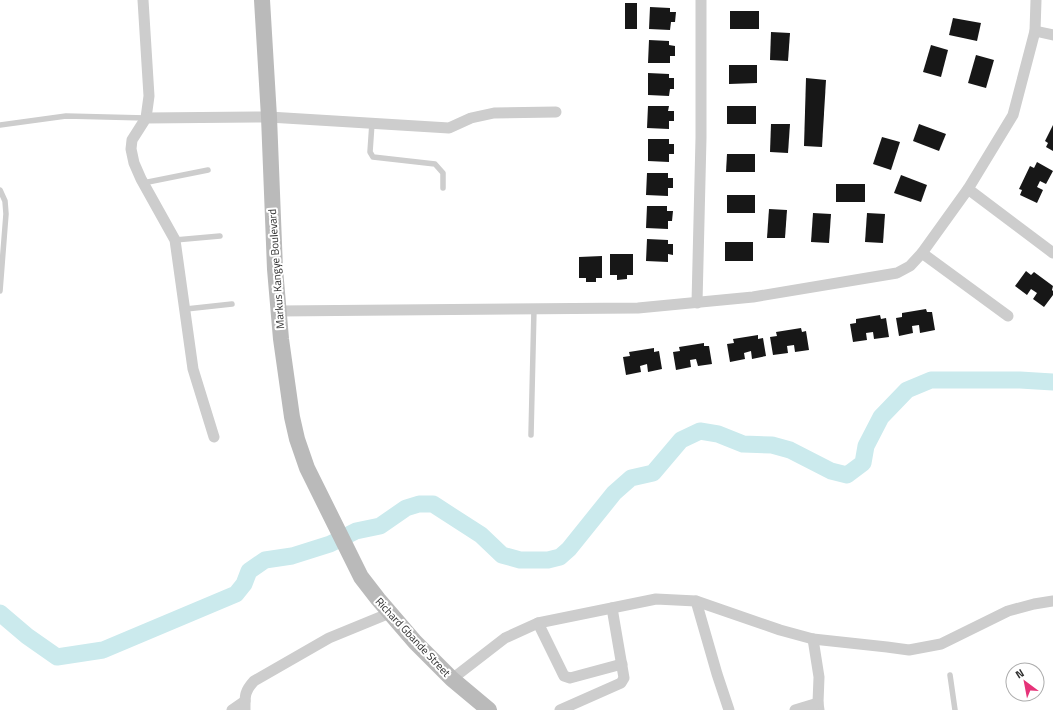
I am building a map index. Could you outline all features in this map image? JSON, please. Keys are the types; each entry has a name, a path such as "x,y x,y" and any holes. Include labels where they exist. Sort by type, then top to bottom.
{"street":[{"path":"143,0 149,96 146,118 132,140 131,149 134,163 143,183 176,240 194,369 214,437"},
{"name":"Markus Kangye Boulevard","path":"262,0 269,117 274,270 292,418 297,439 307,468 349,553"},
{"path":"697,303 702,138 701,0"},
{"path":"279,311 638,308 753,297 897,273 910,266 922,253 968,189 1013,115 1035,31 1036,0"},
{"path":"1035,31 1053,35"},
{"path":"146,118 269,117 449,128 471,118 494,113 556,112"},
{"path":"968,189 1053,253"},
{"path":"922,253 1008,316"},
{"name":"Richard Gbande Street","path":"349,553 361,578 415,642 476,704 489,710"},
{"path":"452,679 505,638 538,623 656,599 696,601 780,630 814,639 909,650 917,650 941,644 1008,611 1053,601"},
{"path":"696,601 729,710"},
{"path":"560,710 621,683 624,678 612,608"},
{"path":"232,710 245,705 246,690 254,681 329,638 390,613"},
{"path":"538,623 566,678 622,664"},
{"path":"795,710 819,707 819,677 814,639"}],"lane":[{"path":"0,125 66,116 146,118"},
{"path":"372,123 370,152 373,157 435,164 443,173 443,188"},
{"path":"143,183 208,170"},
{"path":"0,190 5,201 6,214 0,291"},
{"path":"176,240 220,236"},
{"path":"186,309 232,304"},
{"path":"531,435 534,309"},
{"path":"950,675 955,710"}],"building":[{"path":"625,3 637,3 637,29 625,29"},
{"path":"650,7 670,8 670,12 676,12 675,22 671,22 670,30 649,29"},
{"path":"730,11 759,11 759,29 730,29"},
{"path":"953,18 981,23 977,41 949,35"},
{"path":"771,32 790,33 788,61 770,60"},
{"path":"649,40 669,41 669,45 675,46 675,56 670,56 670,63 648,63"},
{"path":"931,45 948,50 941,77 923,72"},
{"path":"976,55 994,60 986,88 968,83"},
{"path":"729,65 757,65 757,83 729,84"},
{"path":"648,73 669,74 669,78 674,78 674,89 670,89 669,96 648,95"},
{"path":"806,78 826,80 822,147 804,146"},
{"path":"648,106 669,106 668,111 674,111 674,121 669,121 669,129 647,128"},
{"path":"727,106 756,106 756,124 727,124"},
{"path":"771,124 790,124 788,153 770,152"},
{"path":"919,124 946,134 939,151 913,141"},
{"path":"1053,125 1053,151 1046,147 1048,143 1045,141"},
{"path":"882,137 900,142 891,170 873,164"},
{"path":"648,139 669,139 669,144 674,144 674,154 669,154 669,162 648,161"},
{"path":"727,154 755,154 755,172 726,172"},
{"path":"1037,162 1053,171 1046,184 1040,181 1037,187 1043,190 1037,203 1020,195 1022,190 1019,189 1030,166 1034,168"},
{"path":"647,173 668,173 668,178 673,178 673,188 668,188 668,196 646,195"},
{"path":"901,175 927,185 921,202 894,193"},
{"path":"836,184 865,184 865,202 836,202"},
{"path":"727,195 755,195 755,213 727,213"},
{"path":"647,206 667,206 667,211 673,211 672,221 668,221 668,229 646,228"},
{"path":"769,209 787,210 785,238 767,238"},
{"path":"813,213 831,214 829,243 811,242"},
{"path":"867,213 885,214 883,243 865,242"},
{"path":"647,239 668,240 668,244 673,244 673,255 668,254 668,262 646,261"},
{"path":"725,242 753,242 753,261 725,261"},
{"path":"610,254 633,254 633,275 627,275 627,279 617,280 617,275 610,275"},
{"path":"602,256 602,278 596,278 596,282 586,282 586,278 579,278 579,257"},
{"path":"1026,271 1031,275 1034,272 1053,286 1053,295 1044,307 1033,299 1037,293 1031,289 1027,295 1015,286"},
{"path":"926,309 927,312 932,312 935,330 920,333 919,325 912,326 913,333 899,336 896,318 902,317 902,313"},
{"path":"880,315 881,319 886,318 889,337 874,339 873,332 866,333 867,340 853,342 850,324 856,323 856,319"},
{"path":"801,328 802,332 806,331 809,350 795,352 794,345 787,346 788,353 773,355 770,337 777,336 776,332"},
{"path":"758,335 758,339 763,338 766,356 752,359 751,351 744,353 745,359 730,362 727,344 734,343 733,339"},
{"path":"704,343 704,346 709,346 712,364 698,366 696,359 690,360 691,367 676,370 673,352 680,351 679,347"},
{"path":"654,348 654,352 659,351 662,369 648,372 647,364 640,366 641,372 626,375 623,357 630,356 629,352"}],"waterway":[{"path":"0,613 27,636 57,657 103,650 236,594 244,584 249,571 265,560 292,556 330,544 356,531 380,526 406,508 419,504 433,504 481,535 502,555 520,560 548,560 560,557 569,549 614,493 631,478 653,473 681,440 700,431 718,434 743,444 772,445 790,450 831,471 847,475 863,463 866,446 881,417 907,390 931,380 1020,380 1053,382"}]}
